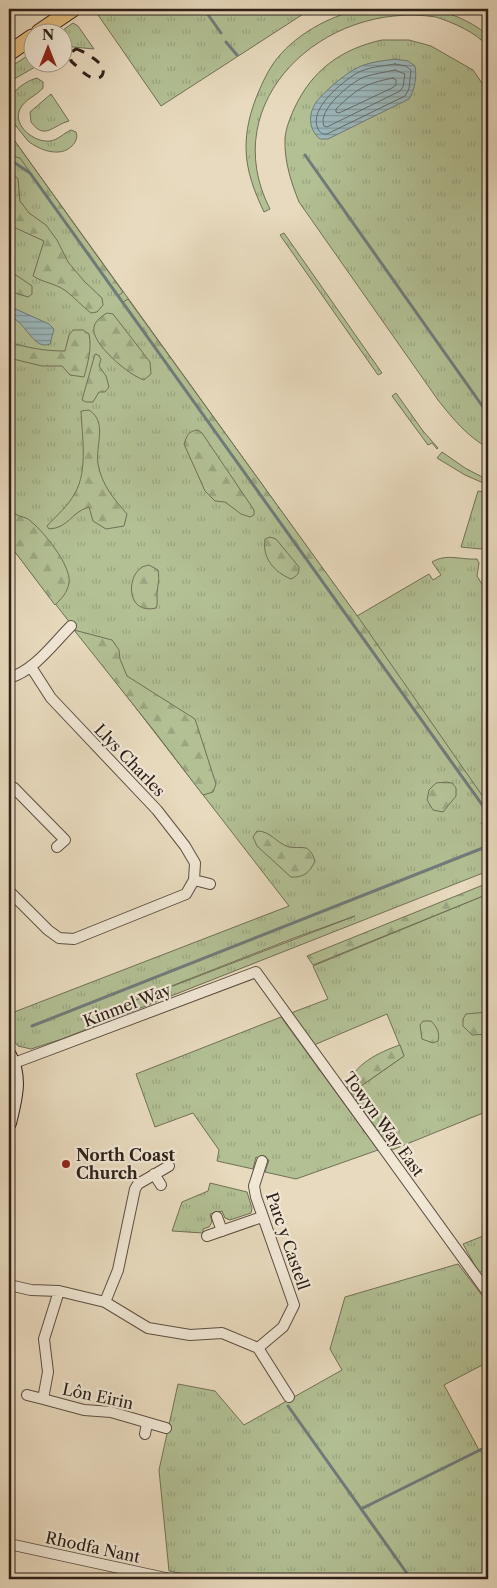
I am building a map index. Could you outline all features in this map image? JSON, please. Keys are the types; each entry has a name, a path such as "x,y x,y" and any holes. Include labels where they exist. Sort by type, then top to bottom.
{"main road":[{"path":"54,22 73,9"},
{"path":"9,53 22,44"}],"street":[{"path":"9,678 21,675 31,667 71,626"},
{"name":"Llys Charles","path":"31,667 51,698 157,810 179,838 195,863 194,880"},
{"path":"9,785 64,840 57,847"},
{"path":"9,891 48,930 59,938 74,939 186,894 194,880 210,884"},
{"name":"Kinmel Way","path":"10,1061 256,972"},
{"name":"Towyn Way East","path":"256,972 488,1292"},
{"path":"9,1123 17,1082 10,1061"},
{"name":"Parc y Castell","path":"258,1348 283,1327 294,1305 262,1217 254,1186 262,1160"},
{"path":"105,1302 118,1270 134,1189 138,1184 169,1166"},
{"path":"154,1174 161,1185"},
{"path":"217,1217 222,1231"},
{"path":"207,1236 262,1217"},
{"path":"9,1285 31,1290 60,1291 105,1302 148,1328 190,1335 222,1333 258,1348 289,1397"},
{"name":"Lôn Eirin","path":"43,1399 48,1372 44,1339 60,1291"},
{"name":"Lôn Eirin","path":"27,1395 84,1410 111,1412 166,1428"},
{"name":"Lôn Eirin","path":"145,1434 148,1423"},
{"name":"Rhodfa Nant","path":"9,1544 170,1579"}],"green space":[{"path":"96,9 311,9 161,106 96,12"},
{"path":"363,9 413,9 443,12 473,24 488,35 488,47 471,32 436,17 394,16 355,25 319,42 290,66 269,97 257,131 257,169 270,209 264,212 251,180 247,164 246,147 250,116 264,80 270,68 281,54 301,36 338,16"},
{"path":"72,24 78,26 94,49 72,47"},
{"path":"382,40 409,40 431,46 473,70 488,92 488,448 467,433 438,400 299,202 293,187 286,155 285,138 290,119 301,95 319,72 329,63 353,49"},
{"path":"22,59 22,72 26,72 9,82 9,68"},
{"path":"37,78 43,82 43,88 22,106 18,115 19,121 26,132 44,141 56,139 71,130 76,132 76,141 67,150 62,152 44,150 28,141 11,118 9,102 15,91 25,83"},
{"path":"51,94 69,121 45,131 36,128 31,122 30,112"},
{"path":"9,133 357,616 429,574 433,580 441,575 432,562 438,559 448,557 477,559 479,563 477,576 488,594 488,816 485,817 481,824 488,823 488,871 62,1039 31,1049 18,1046 9,1035 9,1014 289,906 9,544","holes":["355,916 133,1001 294,938"]},
{"path":"9,133 123,292 118,296 20,158 9,155"},
{"path":"9,169 18,179 20,201 29,213 46,225 57,240 68,262 102,298 103,305 97,312 91,313 62,288 33,276 44,241 9,225"},
{"path":"284,233 382,373 378,375 280,235"},
{"path":"10,271 32,286 32,294 28,297 9,291"},
{"path":"128,299 361,621 488,804 488,808 486,809 123,302"},
{"path":"107,313 113,314 150,362 151,374 144,380 112,358 104,350 94,334 95,325"},
{"path":"73,330 83,330 89,334 90,350 84,377 70,375 62,366 42,366 9,358 9,342 37,349 65,351 69,335"},
{"path":"95,354 101,359 99,366 106,376 109,387 105,392 99,392 93,402 86,402 82,400"},
{"path":"396,393 437,449 432,443 428,445 392,396"},
{"path":"89,410 98,421 100,435 98,464 100,472 109,491 127,514 124,526 106,529 93,521 89,507 78,512 61,526 49,529 47,526 69,502 79,484 83,464 81,411"},
{"path":"198,430 202,433 254,510 254,515 250,517 241,514 225,502 215,501 205,491 184,444 190,433"},
{"path":"442,452 465,468 488,480 488,485 465,475 437,458"},
{"path":"478,491 488,493 488,547 481,549 461,547"},
{"path":"9,508 17,515 28,519 41,531 55,548 66,567 69,576 68,587 55,605 9,544"},
{"path":"270,537 276,539 299,567 298,573 293,578 285,576 270,564 265,552 265,539"},
{"path":"149,565 158,570 159,580 156,608 146,609 139,606 135,601 132,587 136,573 142,567"},
{"path":"74,630 112,640 119,650 120,659 127,676 195,719 216,784 213,792 203,795"},
{"path":"436,783 452,783 456,788 456,796 443,812 433,810 427,800 429,790"},
{"path":"257,831 270,835 289,847 308,849 315,861 311,868 306,874 291,877 257,846 253,837"},
{"path":"488,883 488,894 313,965 307,956"},
{"path":"488,894 488,1111 392,1150 351,1093 404,1056 387,1014 314,1045 291,1013 328,999 313,966"},
{"path":"488,1012 488,1034 472,1035 463,1026 463,1019 466,1014"},
{"path":"281,1017 378,1150 296,1179 265,1172 269,1160 256,1157 253,1169 217,1161 219,1150 193,1113 155,1127 136,1074"},
{"path":"423,1021 431,1021 435,1026 439,1038 438,1041 433,1043 422,1039 420,1025"},
{"path":"400,1045 404,1056 351,1093 347,1088 354,1073 360,1066 384,1051"},
{"path":"210,1183 247,1192 252,1208 251,1213 230,1220 225,1218 222,1211 210,1214 212,1222 209,1227 203,1229 203,1233 172,1231 182,1202 208,1191"},
{"path":"488,1234 488,1266 479,1273 463,1244"},
{"path":"458,1264 488,1303 488,1362 444,1385 479,1450 488,1460 488,1579 212,1579 169,1571 159,1470 178,1384 215,1391 244,1425 342,1370 330,1349 345,1297"}],"water":[{"path":"395,59 408,61 415,66 415,83 409,99 328,139 320,139 316,135 311,123 311,113 318,100 353,70 376,62"},
{"path":"9,306 49,324 54,329 50,344 44,345 34,340 20,323 9,316"}],"waterway":[{"path":"204,9 221,33"},
{"path":"226,42 237,55"},
{"path":"305,155 488,414"},
{"path":"9,159 30,173 488,813"},
{"path":"32,1026 488,846"},
{"path":"288,1406 411,1579"},
{"path":"361,1509 488,1446"}],"railway":[{"path":"76,49 102,66 103,74 100,77 96,79 90,77 71,61 70,53 76,49"}],"place":[{"name":"North Coast Church","path":"66,1164"}]}
